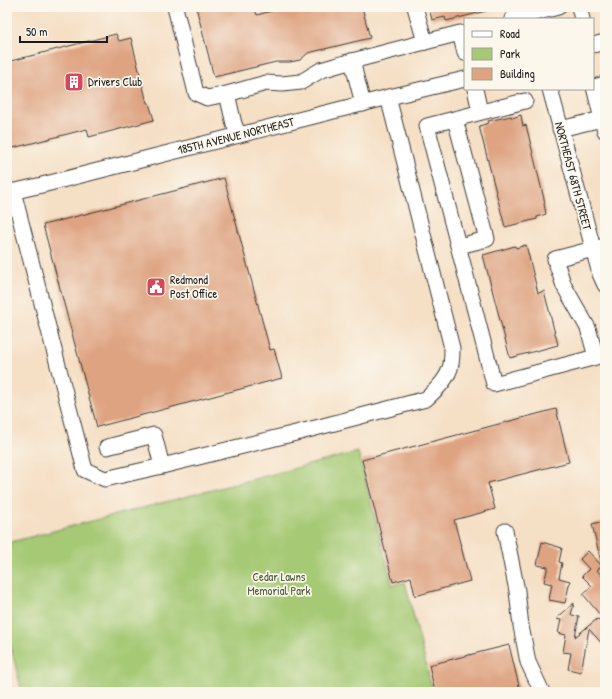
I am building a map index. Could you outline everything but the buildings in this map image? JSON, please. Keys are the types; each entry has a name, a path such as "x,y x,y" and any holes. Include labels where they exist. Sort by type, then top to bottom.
{"street":[{"path":"175,7 196,93 207,98 266,83 282,84 300,82 322,70 462,32 464,46"},
{"path":"415,7 424,42"},
{"path":"516,18 558,7"},
{"path":"579,7 582,18"},
{"path":"594,45 605,42"},
{"path":"352,61 363,104"},
{"name":"185TH AVENUE NORTHEAST","path":"8,192 42,185 388,97 464,79"},
{"path":"560,129 603,125 594,87 605,84"},
{"path":"475,90 480,112"},
{"name":"NORTHEAST 68TH STREET","path":"550,90 560,129 599,248 600,274 605,285"},
{"path":"227,94 234,124 239,135"},
{"path":"8,192 85,470 105,479 298,433 426,399 445,379 451,364 452,348 388,97"},
{"path":"525,100 427,126 494,384 596,357 588,328 564,286 555,259 599,248"},
{"path":"455,119 487,239 459,246"},
{"path":"106,446 154,435 162,466"},
{"path":"505,531 517,591 521,626 528,662 542,692"}],"green space":[{"name":"Cedar Lawns Memorial Park","path":"358,452 392,585 405,582 433,692 22,692 7,631 7,543"}],"place":[{"name":"Drivers Club","path":"74,82"},
{"name":"Redmond Post Office","path":"156,287"}]}
